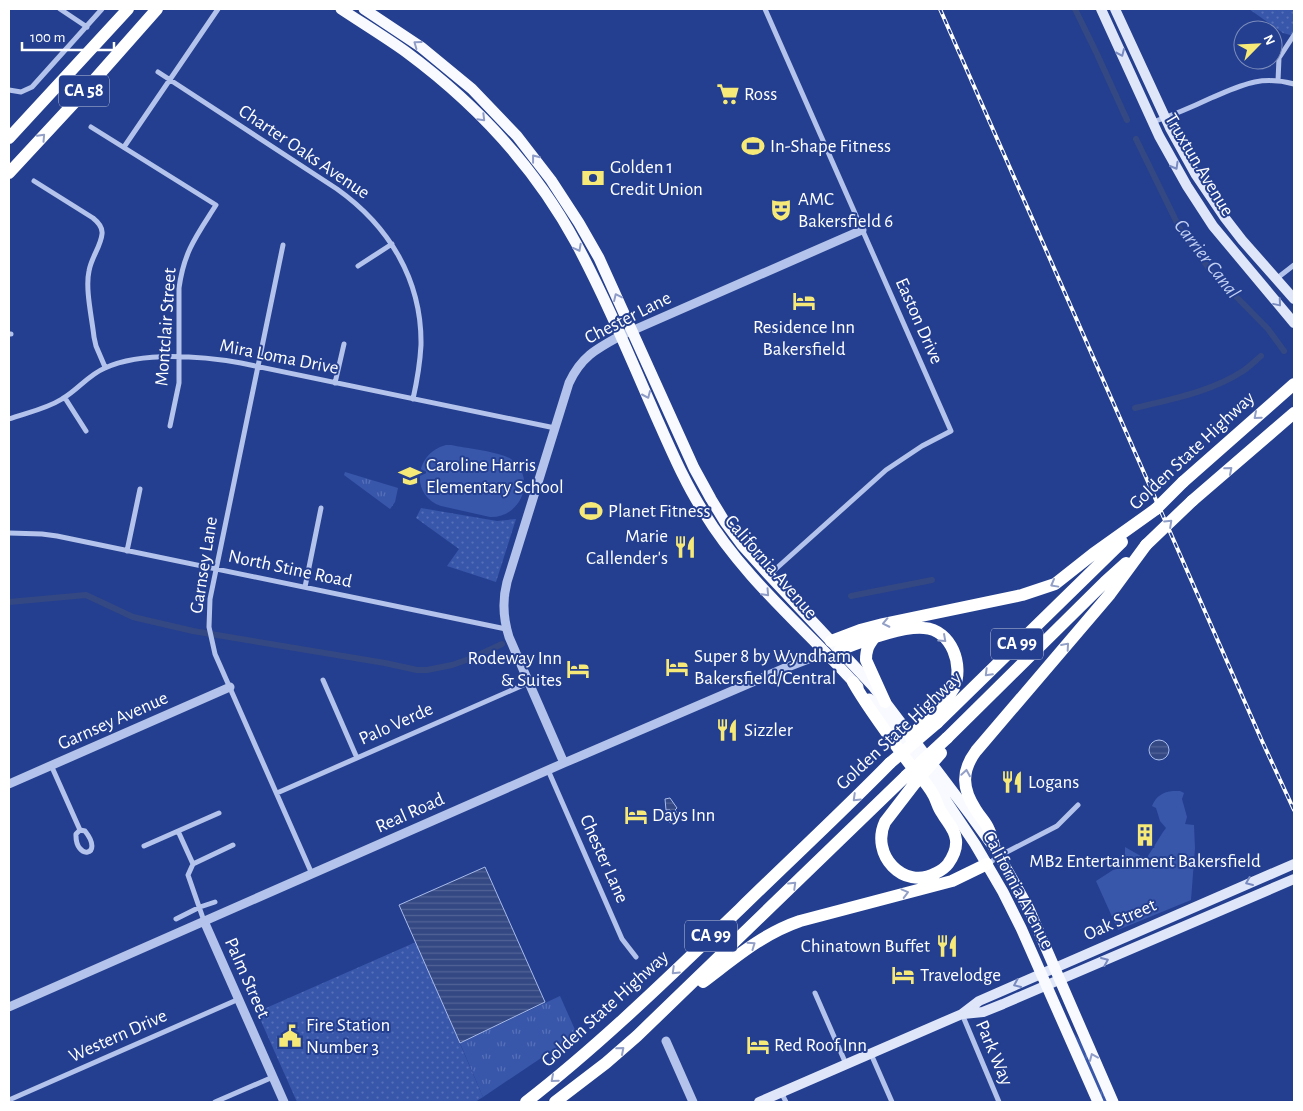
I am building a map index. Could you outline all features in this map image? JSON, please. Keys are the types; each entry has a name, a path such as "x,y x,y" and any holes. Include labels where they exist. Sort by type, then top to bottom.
{"highway":[{"name":"CA 58","path":"9,138 128,9"},
{"name":"CA 58","path":"9,172 73,104 157,9"},
{"name":"Golden State Highway","path":"526,1102 657,989 858,796 1095,560 1156,509 1183,482 1294,384"},
{"name":"Golden State Highway","path":"555,1102 606,1063 657,1016 910,780 977,710 1107,588 1146,545 1294,413"},
{"path":"835,646 860,630 1042,590 1095,560"},
{"path":"997,853 989,830 971,802 967,792 965,775 967,765 976,751 1107,588"},
{"path":"835,646 903,630 926,628 941,636 952,647 958,671 956,681 949,695 933,720"},
{"path":"874,638 868,646 866,660 886,702"},
{"path":"853,682 877,720 934,795 943,816 954,834 956,840 955,850 947,866 926,878 910,877 896,870 887,859 882,846 882,829 910,780"},
{"path":"657,1016 749,947 775,931 800,921 952,881 987,864"}],"main road":[{"name":"California Avenue","path":"341,9 405,52 464,100 492,127 532,176 577,245 670,448 697,502 719,536 756,582 872,703 908,747 975,844 1011,908 1098,1102"},
{"name":"California Avenue","path":"364,9 421,47 472,90 517,136 551,180 589,240 608,277 704,488 733,533 768,575 864,675 980,827 997,853 1029,909 1113,1102"},
{"name":"Truxtun Avenue","path":"1101,9 1153,123 1177,170 1213,226 1294,323"},
{"name":"Truxtun Avenue","path":"1115,9 1182,151 1209,196 1242,240 1294,299"},
{"path":"532,176 540,181 551,180"},
{"path":"1213,226 1231,237 1266,277 1276,279"},
{"path":"670,448 677,448 698,486 704,488"},
{"path":"697,502 700,501 705,504 724,530 733,533"},
{"path":"719,536 733,545 759,574 768,575"},
{"path":"826,654 835,646"},
{"path":"934,795 963,834 975,844"},
{"name":"Oak Street","path":"760,1102 783,1097 846,1065 962,1014 979,1001 1294,864"},
{"name":"Oak Street","path":"962,1014 983,1012 1294,879"}],"street":[{"path":"60,9 87,27"},
{"path":"9,90 21,92 32,87 102,9"},
{"path":"124,147 218,9"},
{"name":"Easton Drive","path":"765,9 951,431 922,446 886,470 768,575"},
{"path":"1278,81 1279,58 1294,35"},
{"name":"Charter Oaks Avenue","path":"158,72 350,198 371,218 392,244 404,265 411,283 418,311 420,356 413,399"},
{"path":"1153,123 1241,85 1262,81 1294,84"},
{"name":"Montclair Street","path":"91,127 216,205 194,239 184,261 180,288 179,383 170,426"},
{"path":"34,181 92,218 102,229 101,238 90,263 88,279 94,337 105,367"},
{"name":"Chester Lane","path":"564,763 506,629 503,605 504,592 569,383 579,365 595,350 620,336 862,230"},
{"path":"358,266 392,244"},
{"name":"Garnsey Lane","path":"283,245 210,599 209,627 215,654 312,874"},
{"path":"1276,279 1294,265"},
{"path":"335,383 344,344"},
{"name":"Mira Loma Drive","path":"9,419 51,405 64,398 105,367 126,361 179,357 221,360 555,428"},
{"path":"64,398 86,431"},
{"path":"127,550 140,488"},
{"path":"305,587 321,508"},
{"name":"North Stine Road","path":"9,533 42,534 127,550 506,629"},
{"name":"Real Road","path":"9,1007 564,763 785,668 826,654"},
{"path":"322,680 357,758"},
{"name":"Palo Verde","path":"276,793 528,683"},
{"name":"Garnsey Avenue","path":"9,784 230,687"},
{"path":"51,765 80,830"},
{"name":"Chester Lane","path":"548,770 622,939 636,957"},
{"path":"987,864 997,853 1057,826 1078,805"},
{"path":"144,846 219,814"},
{"path":"178,831 193,864"},
{"path":"204,921 188,875 193,864 233,845"},
{"path":"176,919 215,902"},
{"name":"Palm Street","path":"204,921 284,1102"},
{"path":"815,993 846,1065"},
{"name":"Western Drive","path":"9,1100 239,999"},
{"name":"Park Way","path":"962,1014 999,1102"},
{"path":"666,1041 693,1102"},
{"path":"871,1054 892,1102"},
{"path":"215,1102 273,1077"}],"green space":[{"path":"1249,9 1294,9 1294,36 1283,33 1283,20 1265,20"},
{"path":"446,445 491,452 511,459 519,467 523,476 524,486 518,504 501,516 490,517 441,506 431,501 424,493 421,484 422,465 427,456"},
{"path":"345,472 398,488 395,502 390,509 344,475"},
{"path":"421,508 497,521 516,519 496,582 447,566 459,549 416,518"},
{"path":"1173,791 1184,793 1182,799 1187,817 1185,824 1194,825 1195,848 1191,900 1118,930 1096,881 1113,870 1125,867 1125,847 1146,859 1166,828 1160,821 1156,808 1152,806 1160,795"},
{"path":"416,942 483,1097 475,1102 297,1102 257,1012"},
{"path":"560,996 576,1032 553,1050 483,1097 460,1043"},
{"path":"1072,1031 1082,1043 1107,1102 1102,1102"}],"shaded area":[{"path":"1155,740 1163,740 1169,746 1169,754 1163,760 1155,760 1149,754 1149,746"},
{"path":"670,798 677,808 675,810 680,817 670,823 667,819 672,813 670,810 666,810 665,799"},
{"path":"485,867 545,1002 460,1043 399,905"}],"waterway":[{"name":"Carrier Canal","path":"1075,9 1127,120"},
{"name":"Carrier Canal","path":"1136,139 1182,233 1211,271 1268,329 1284,351"},
{"path":"1135,408 1204,390 1243,371 1261,356"},
{"path":"851,596 932,580"},
{"path":"9,602 86,595 133,617 193,631 417,670 452,665 502,644"}],"railway":[{"path":"940,9 1294,810"}],"place":[{"name":"Ross","path":"728,94"},
{"name":"In-Shape Fitness","path":"753,146"},
{"name":"Golden 1 Credit Union","path":"593,178"},
{"name":"AMC Bakersfield 6","path":"781,210"},
{"name":"Residence Inn Bakersfield","path":"804,301"},
{"name":"Caroline Harris Elementary School","path":"410,476"},
{"name":"Planet Fitness","path":"591,511"},
{"name":"Marie Callender's","path":"685,547"},
{"name":"Super 8 by Wyndham Bakersfield/Central","path":"677,667"},
{"name":"Rodeway Inn & Suites","path":"578,669"},
{"name":"Sizzler","path":"727,730"},
{"name":"Logans","path":"1012,782"},
{"name":"Days Inn","path":"636,815"},
{"name":"MB2 Entertainment Bakersfield","path":"1145,835"},
{"name":"Chinatown Buffet","path":"947,946"},
{"name":"Travelodge","path":"903,975"},
{"name":"Fire Station Number 3","path":"290,1036"},
{"name":"Red Roof Inn","path":"758,1045"}]}
